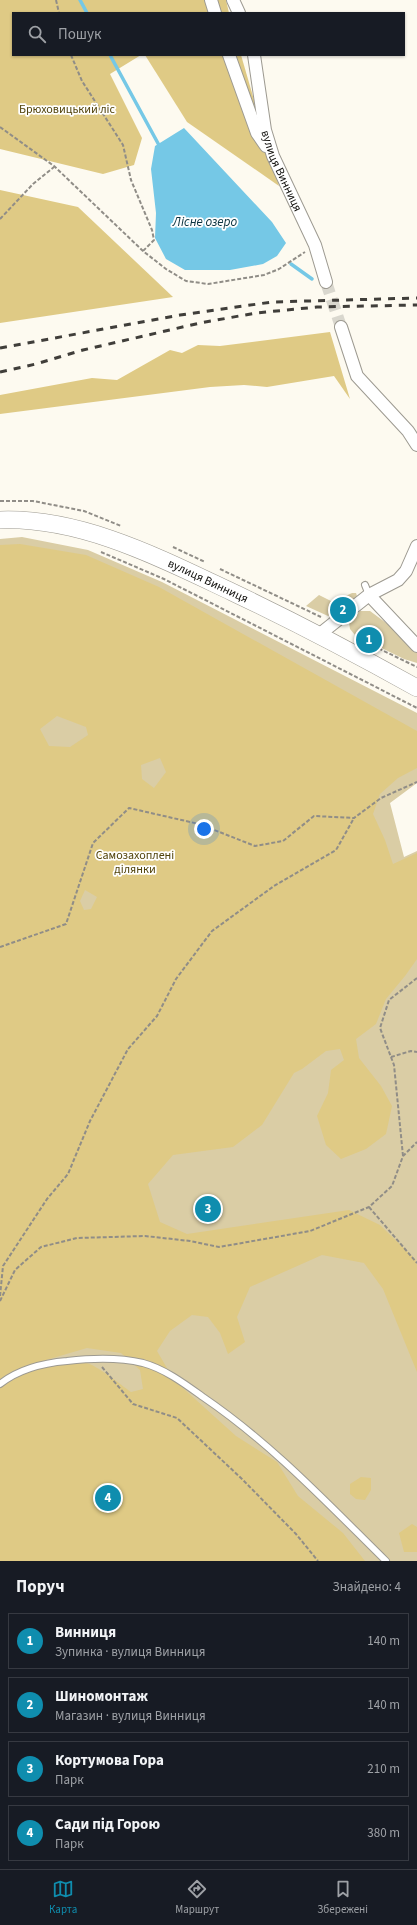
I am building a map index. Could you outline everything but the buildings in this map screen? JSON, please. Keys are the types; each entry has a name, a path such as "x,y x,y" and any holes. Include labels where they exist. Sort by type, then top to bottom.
{"main road":[{"name":"вулиця Винниця","path":"0,520 53,523 95,542 173,564 320,634 416,684"}],"street":[{"path":"211,0 215,12"},
{"path":"234,0 239,12"},
{"path":"229,56 257,133 273,156"},
{"name":"вулиця Винниця","path":"254,56 265,130 273,156 315,245 326,282"},
{"path":"341,327 357,376 408,431 417,445"},
{"path":"320,634 367,590 398,580 406,571 417,546"},
{"path":"367,590 417,646"}],"lane":[{"path":"0,1384 9,1377 29,1368 52,1362 93,1357 144,1364 174,1376 273,1450 386,1561"}],"path":[{"path":"56,0 59,12"},
{"path":"71,56 82,81 123,145 132,180 152,230 154,240 143,251"},
{"path":"0,127 54,166 143,251 175,276 186,281 208,284 248,278 274,272 315,245"},
{"path":"0,219 33,184 54,166"},
{"path":"95,542 417,708"},
{"path":"357,637 417,667"},
{"path":"0,1296 3,1266 47,1199 68,1174 90,1120 128,1049 157,1016 176,979 212,931 274,886 336,850 354,818 381,798 417,782"},
{"path":"0,946 66,924 93,843 129,808 199,824 255,846 283,841 314,816 354,818"},
{"path":"403,1156 394,1065 380,1028 389,1000 417,978"},
{"path":"391,1058 411,1051 417,1052"},
{"path":"0,1301 15,1270 40,1247 77,1238 145,1236 190,1241 219,1247 310,1231 369,1207 392,1186 403,1156 417,1142"},
{"path":"369,1207 417,1263"},
{"path":"93,1357 133,1404 177,1418 242,1479 296,1534 318,1561"}],"green space":[{"name":"Брюховицький ліс","path":"0,0 226,0 229,12 12,12 12,56 139,56 110,74 142,138 134,165 103,174 0,149"},
{"path":"146,56 241,56 279,186 187,122"},
{"path":"0,190 78,207 173,297 0,323"},
{"path":"330,332 350,399 334,376 267,387 244,385 210,387 0,414 0,395 92,378 117,380 170,350 182,353 198,345 220,346"},
{"name":"Самозахоплені ділянки","path":"22,537 88,550 162,582 417,713 417,783 390,803 404,857 417,851 417,1561 0,1561 0,539"},
{"name":"Самозахоплені ділянки","path":"20,544 86,555 159,587 417,731 417,768 398,778 380,794 373,814 385,840 393,864 417,853 417,959 386,999 376,1024 356,1039 359,1058 381,1086 392,1106 386,1134 366,1149 341,1159 326,1145 317,1116 328,1093 331,1070 344,1060 340,1049 326,1051 302,1069 294,1073 262,1125 233,1147 173,1155 148,1184 160,1222 187,1234 349,1210 380,1225 415,1259 417,1265 417,1372 383,1289 364,1263 322,1255 250,1287 237,1317 245,1342 228,1354 220,1333 208,1317 192,1315 170,1331 157,1351 174,1380 236,1436 277,1462 298,1496 343,1533 365,1561 0,1561 0,545","holes":["57,716 86,727 88,735 70,747 49,746 40,729","160,758 166,772 154,788 142,779 141,765","85,890 97,897 91,909 84,910 80,901","87,1348 121,1353 140,1370 143,1389 131,1392 102,1371 86,1363 68,1362 36,1368 46,1360"]},
{"path":"352,593 356,593 357,596 349,603 328,616 306,606 319,595 333,602"},
{"path":"360,611 370,611 393,628 417,651 417,663 404,659 355,635 350,629 349,623"},
{"path":"361,1477 371,1478 371,1490 365,1500 356,1499 350,1494 350,1484"},
{"path":"412,1524 417,1527 417,1552 404,1552 399,1533"}],"water":[{"name":"Лісне озеро","path":"184,128 272,222 286,243 277,256 263,264 230,270 185,270 166,259 155,238 156,213 151,169 155,146"}],"waterway":[{"path":"80,0 86,12"},
{"path":"111,56 160,147"},
{"path":"291,264 312,279"}],"tunnel":[{"path":"326,282 341,327"}],"railway":[{"path":"0,348 180,315 272,302 417,298"},
{"path":"0,372 36,364 83,350 200,323 256,313 317,307 417,305"}],"place":[{"name":"Шиномонтаж","path":"343,610"},
{"name":"Винниця","path":"369,640"},
{"name":"Кортумова Гора","path":"208,1209"},
{"name":"Сади під Горою","path":"108,1498"}]}
